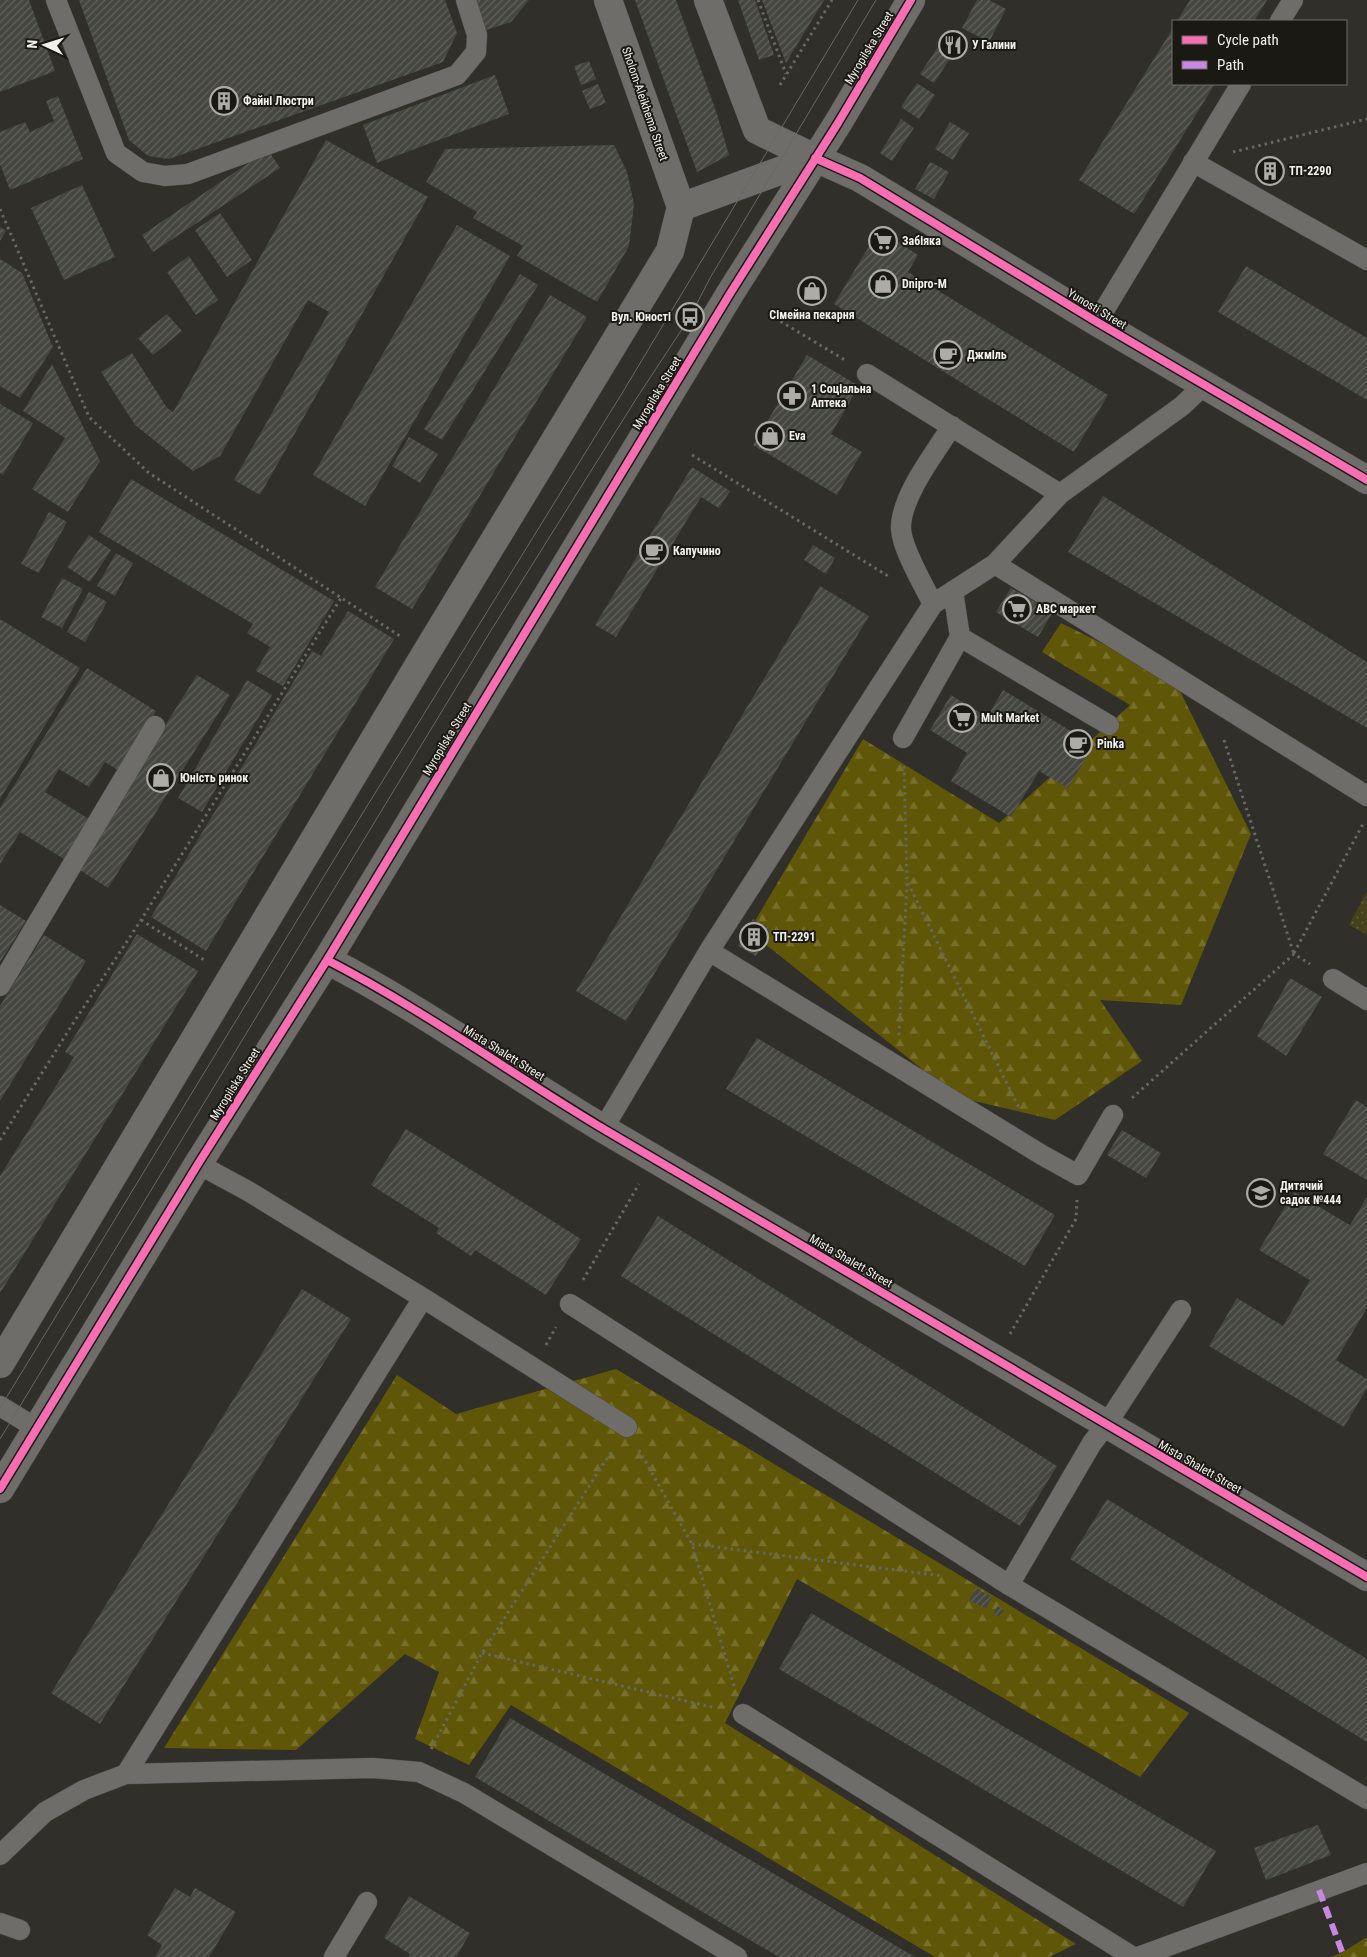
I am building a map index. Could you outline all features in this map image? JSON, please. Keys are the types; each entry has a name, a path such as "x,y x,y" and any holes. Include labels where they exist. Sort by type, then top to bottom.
{"street":[{"name":"Sholom-Aleikhema Street","path":"608,0 681,208"},
{"path":"708,0 757,130 815,158"},
{"name":"Myropilska Street","path":"0,1489 198,1164 327,960 731,292 912,0"},
{"path":"0,1364 426,653 670,251 681,208 815,158"},
{"name":"Yunosti Street","path":"815,158 860,178 1097,322 1367,480"},
{"name":"Mista Shalett Street","path":"327,960 373,983 603,1128 1367,1577"}],"lane":[{"path":"56,0 116,153 143,172 165,176 188,174 457,75 476,52 478,35 466,0"},
{"path":"1281,20 1293,0"},
{"path":"1097,322 1240,85"},
{"path":"1193,162 1367,260"},
{"path":"867,374 1060,494"},
{"path":"603,1128 709,951 933,604 995,564 1060,494 1182,406 1204,385"},
{"path":"933,604 901,531 903,513 911,493 952,426"},
{"path":"995,564 1367,796"},
{"path":"903,738 960,637 953,591"},
{"path":"960,637 1108,725"},
{"path":"0,986 155,726"},
{"path":"709,951 1042,1155 1078,1175 1113,1115"},
{"path":"1334,979 1367,1000"},
{"path":"198,1164 248,1191 423,1298 627,1427"},
{"path":"126,1774 423,1298"},
{"path":"570,1304 1008,1585 1367,1799"},
{"path":"1008,1585 1092,1442 1106,1425 1181,1310"},
{"path":"0,1406 36,1428"},
{"path":"743,1714 1133,1957"},
{"path":"0,1855 45,1812 84,1790 126,1774 373,1768 419,1772 464,1793 737,1957"},
{"path":"1138,1957 1367,1873"},
{"path":"334,1957 367,1902"},
{"path":"0,1923 20,1930"}],"path":[{"path":"758,0 786,75"},
{"path":"780,85 832,0"},
{"path":"1193,162 1367,119"},
{"path":"0,209 90,417 149,473 426,653"},
{"path":"775,318 867,374"},
{"path":"692,455 892,579"},
{"path":"0,1140 141,920 341,598"},
{"path":"1210,698 1294,954 1334,979"},
{"path":"897,1066 907,883 903,738"},
{"path":"1113,1115 1294,954 1367,816"},
{"path":"907,883 1021,1111"},
{"path":"141,920 232,977"},
{"path":"533,1368 655,1158"},
{"path":"995,1358 1076,1219 1078,1175"},
{"path":"419,1772 482,1654 627,1427 692,1544 743,1714 482,1654"},
{"path":"692,1544 949,1577"}],"green space":[{"path":"1061,623 1174,679 1251,834 1181,1005 1100,1000 1142,1061 1055,1120 957,1097 749,931 863,739 999,823 1130,705 1042,652"},
{"path":"616,1369 1189,1713 1140,1777 797,1579 725,1723 1076,1944 1049,1957 935,1957 511,1705 469,1765 415,1739 439,1672 405,1654 296,1750 164,1748 397,1375 456,1414"},
{"path":"1367,1937 1367,1957 1331,1957 1343,1952"}],"shaded area":[{"path":"1367,891 1367,935 1349,925"}],"building":[{"path":"0,0 29,0 55,71 0,92"},
{"name":"Файні Люстри","path":"79,0 445,0 457,33 443,62 169,159 148,156 129,140"},
{"path":"472,0 529,0 511,22 483,31"},
{"path":"635,0 676,0 717,114 729,155 697,172"},
{"path":"738,0 755,0 774,55 759,60"},
{"path":"762,0 824,0 786,63"},
{"path":"977,0 989,0 1006,9 989,42 962,28"},
{"path":"1190,0 1267,0 1255,20 1178,20"},
{"path":"949,30 963,39 934,83 920,74"},
{"path":"1172,30 1172,85 1214,85 1134,214 1079,180"},
{"path":"589,61 596,79 581,85 574,66"},
{"path":"495,75 509,114 377,163 363,125"},
{"path":"917,83 935,95 919,119 901,107"},
{"path":"598,84 606,103 590,109 582,91"},
{"path":"58,96 83,159 10,190 0,164 0,132 25,122 30,132 54,121 46,101"},
{"path":"901,119 914,128 892,161 880,153"},
{"path":"950,122 969,133 953,160 935,149"},
{"path":"326,140 428,197 260,495 234,480 329,312 308,300 220,456 193,471 135,425 101,372 132,353 167,408 173,412"},
{"path":"614,145 627,172 634,204 629,246 597,302 517,256 523,246 473,218 477,212 426,182 445,149"},
{"path":"268,150 280,168 153,252 142,235"},
{"name":"ТП-2290","path":"1270,156 1283,164 1270,185 1257,177"},
{"path":"930,162 949,172 934,199 915,189"},
{"path":"82,185 115,257 64,280 31,208"},
{"path":"220,213 252,260 227,277 195,230"},
{"path":"457,225 510,256 365,506 313,475"},
{"path":"0,227 6,231 0,241"},
{"path":"879,230 918,255 908,272 1108,395 1074,452 834,304"},
{"path":"189,256 218,300 196,315 167,272"},
{"path":"0,259 22,273 53,347 20,398 0,386"},
{"path":"1246,266 1367,338 1367,400 1218,312"},
{"path":"520,274 538,285 442,440 424,429"},
{"path":"811,277 825,285 813,306 799,298"},
{"path":"550,295 587,317 412,609 375,587"},
{"path":"167,314 182,331 153,355 138,338"},
{"path":"807,355 859,386 831,434 862,452 837,495 753,445"},
{"path":"52,364 100,461 68,512 32,489 65,438 23,411"},
{"path":"0,404 33,423 3,475 0,473"},
{"path":"409,437 438,454 420,483 392,466"},
{"path":"692,467 730,491 719,508 701,497 616,637 595,625"},
{"path":"131,479 334,601 283,686 256,671 270,647 247,633 253,624 99,532"},
{"path":"1103,496 1367,662 1367,728 1068,552"},
{"path":"49,512 67,522 39,573 21,564"},
{"path":"89,535 111,550 90,582 67,567"},
{"path":"813,545 835,558 826,574 804,560"},
{"path":"116,553 133,563 115,596 97,586"},
{"path":"62,578 83,589 62,628 41,617"},
{"path":"820,586 869,616 626,1021 576,991"},
{"path":"1011,588 1053,612 1038,637 996,612"},
{"path":"89,592 107,602 85,642 67,632"},
{"path":"348,611 394,639 206,951 151,917 312,651 321,656"},
{"path":"0,619 80,668 0,799"},
{"path":"87,668 156,711 119,771 105,762 89,787 59,769 45,792 89,819 64,859 20,832 0,864 0,808"},
{"path":"197,675 230,695 108,888 75,867"},
{"path":"247,680 272,695 202,812 178,798"},
{"path":"1003,690 1094,745 1068,788 1039,771 1011,817 951,781 967,753 930,730 951,695 987,717"},
{"path":"0,905 26,921 0,962"},
{"name":"ТП-2291","path":"753,919 770,928 756,956 738,946"},
{"path":"137,934 198,971 0,1293 0,1176 74,1057 65,1052"},
{"path":"44,935 86,961 0,1101 0,1006"},
{"path":"1290,978 1322,997 1286,1056 1257,1036"},
{"path":"757,1038 1055,1215 1025,1266 726,1089"},
{"path":"1356,1100 1367,1107 1367,1180 1323,1154"},
{"path":"406,1129 581,1239 546,1295 475,1250 471,1256 436,1233 439,1228 371,1185"},
{"path":"1122,1130 1161,1153 1146,1178 1107,1155"},
{"path":"1294,1192 1350,1225 1367,1197 1367,1308 1336,1360 1367,1379 1367,1388 1344,1427 1209,1346 1237,1298 1283,1326 1310,1280 1259,1250"},
{"path":"658,1216 1057,1466 1020,1526 621,1276"},
{"path":"302,1289 351,1319 100,1724 51,1693"},
{"path":"1107,1499 1367,1659 1367,1742 1070,1559"},
{"path":"976,1588 992,1597 986,1609 969,1600"},
{"path":"998,1606 1004,1610 999,1617 993,1613"},
{"path":"811,1613 1216,1851 1183,1907 779,1669"},
{"path":"510,1718 915,1957 779,1957 475,1777"},
{"path":"1318,1825 1331,1855 1266,1880 1254,1848"},
{"path":"175,1888 190,1897 195,1888 236,1912 209,1957 155,1957 162,1945 147,1935"},
{"path":"409,1896 470,1933 456,1957 408,1957 410,1954 384,1938"}],"tram line":[{"path":"0,1408 335,858 624,390 858,0"},
{"path":"0,1439 490,632 638,396 690,317 710,278 876,0"}],"marked path":[{"path":"1319,1890 1344,1957"}],"cycle path":[{"path":"0,1489 198,1164 327,960 731,292 838,123 911,0"},
{"path":"815,158 860,178 1097,322 1367,480"},
{"path":"327,960 433,1021 607,1131 1367,1577"}],"place":[{"name":"У Галини","path":"953,45"},
{"name":"Файні Люстри","path":"224,101"},
{"name":"ТП-2290","path":"1270,171"},
{"name":"Забіяка","path":"883,241"},
{"name":"Dnipro-M","path":"883,284"},
{"name":"Сімейна пекарня","path":"812,291"},
{"name":"Вул. Юності","path":"690,317"},
{"name":"Джміль","path":"948,355"},
{"name":"1 Соціальна Аптека","path":"792,396"},
{"name":"Eva","path":"770,436"},
{"name":"Капучино","path":"654,551"},
{"name":"АВС маркет","path":"1017,609"},
{"name":"Mult Market","path":"962,718"},
{"name":"Pinka","path":"1078,744"},
{"name":"Юність ринок","path":"161,778"},
{"name":"ТП-2291","path":"754,937"},
{"name":"Дитячий садок №444","path":"1261,1193"}]}
